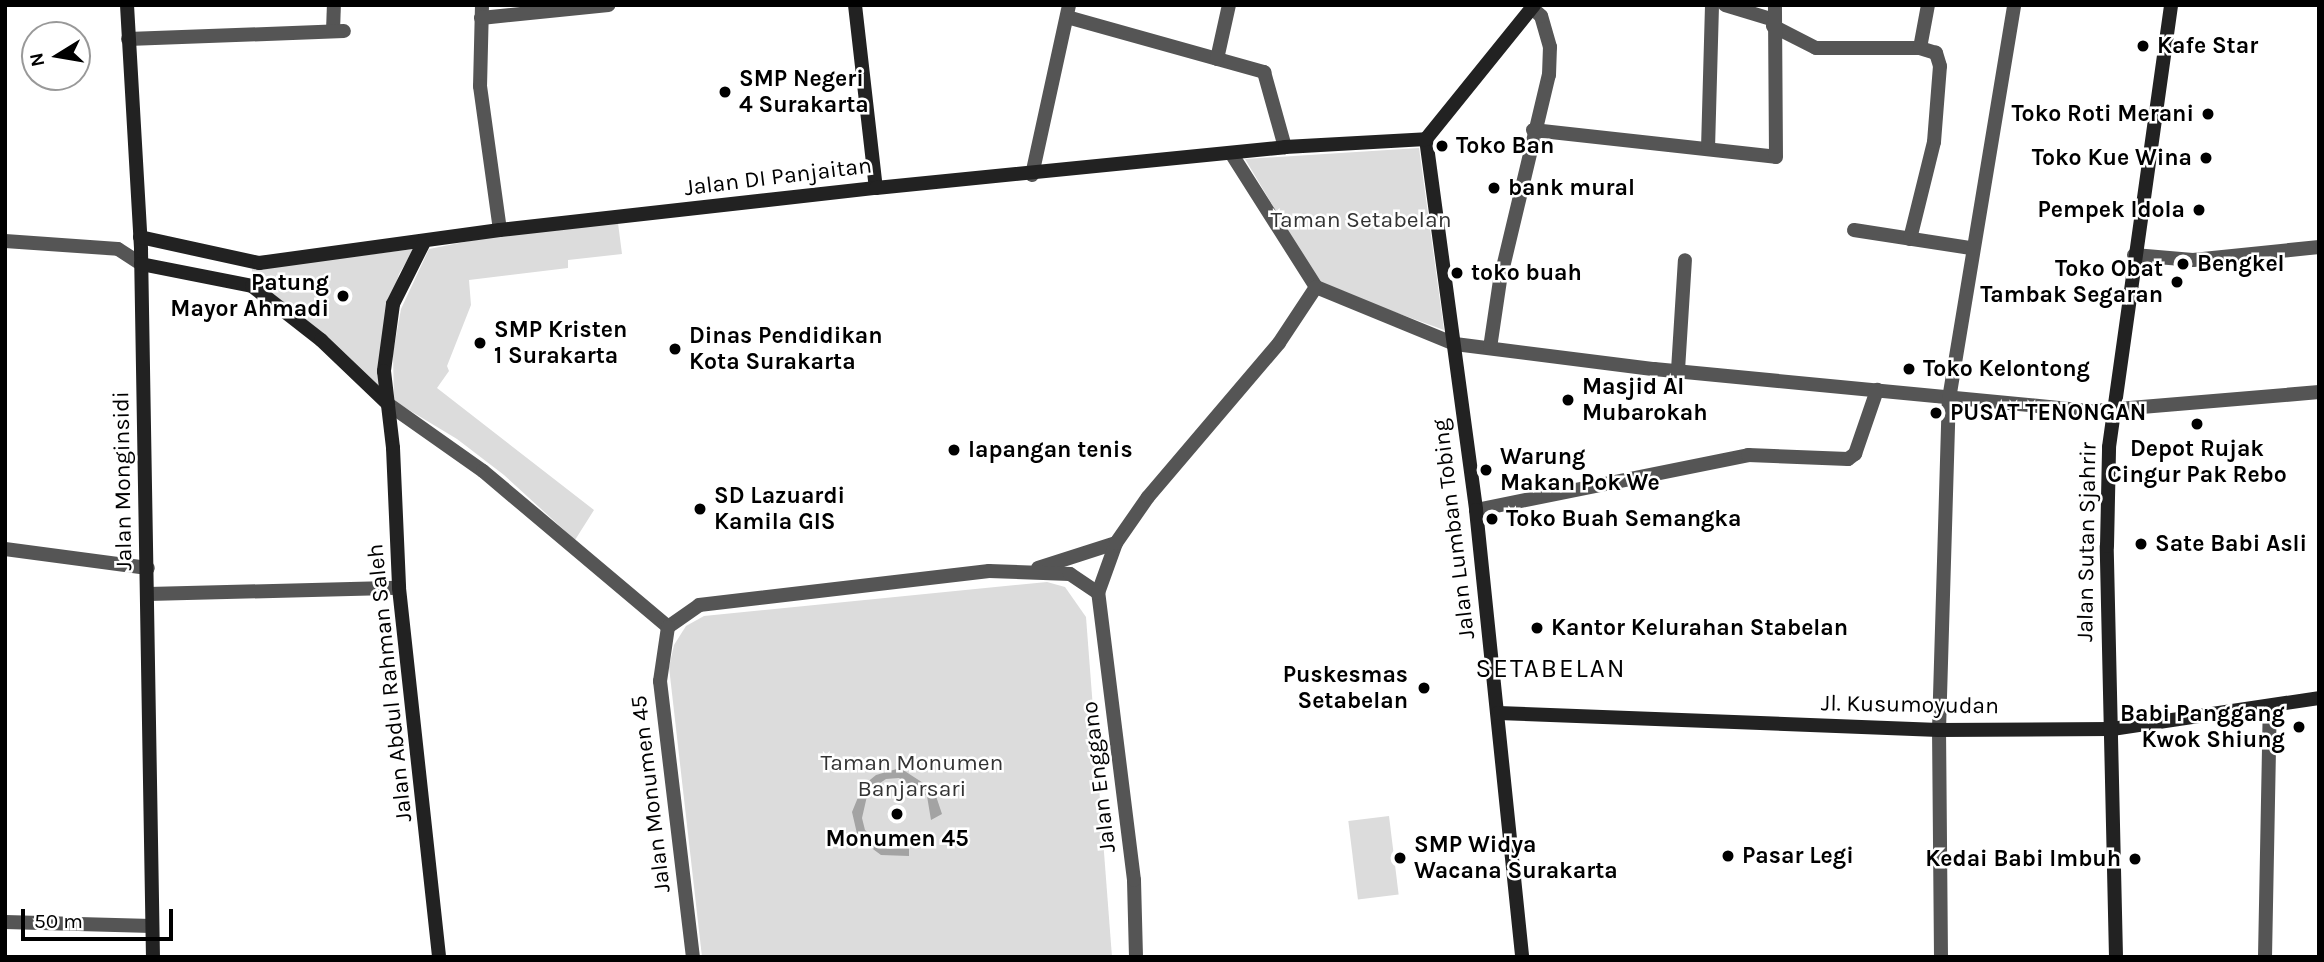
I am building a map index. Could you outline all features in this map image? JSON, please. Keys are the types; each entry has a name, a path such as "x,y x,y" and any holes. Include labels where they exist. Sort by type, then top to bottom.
{"main road":[{"name":"Jalan Monginsidi","path":"127,5 141,264 153,957"},
{"path":"855,5 876,188"},
{"name":"Jalan Sutan Sjahrir","path":"2116,957 2107,522 2114,411 2171,5"},
{"path":"1426,139 1533,7"},
{"name":"Jalan DI Panjaitan","path":"140,237 259,263 423,244 500,230 876,188 1032,175 1285,147 1426,139"},
{"name":"Jalan Lumban Tobing","path":"1426,139 1476,510 1522,957"},
{"name":"Jalan Abdul Rahman Saleh","path":"423,244 393,304 385,337 399,589 439,957"},
{"path":"259,263 247,266 245,276 252,286 321,340 388,404"},
{"path":"141,264 252,286"},
{"name":"Jl. Kusumoyudan","path":"1498,713 1940,730 2112,729 2319,698"}],"street":[{"path":"128,39 339,31 334,5"},
{"path":"500,230 480,86 482,12 608,5"},
{"path":"1217,59 1229,5"},
{"path":"1707,149 1712,5"},
{"path":"1725,5 1774,17 1816,48 1920,48 1936,52 1940,66 1934,142 1910,239"},
{"path":"1920,48 1928,5"},
{"path":"1941,957 1940,730 1949,399 1970,248 2014,5"},
{"path":"1490,348 1532,130 1549,75 1550,47 1541,16 1533,7"},
{"path":"1032,175 1068,11 1264,72 1285,147"},
{"path":"1532,130 1776,157 1774,17"},
{"path":"1231,153 1316,287 1455,344 1949,399 2114,411 2319,392"},
{"path":"1854,230 1970,248"},
{"path":"118,249 140,237"},
{"path":"5,241 118,249 141,264"},
{"path":"2134,255 2193,260 2319,247"},
{"path":"1678,370 1685,260"},
{"path":"1034,570 1070,574 1098,593 1116,543 1148,498 1279,343 1316,287"},
{"path":"1476,510 1748,455 1848,459 1855,454 1877,390"},
{"path":"388,404 483,471 668,627 699,605 1034,570 1116,543"},
{"path":"5,549 148,568"},
{"path":"148,594 399,589"},
{"name":"Jalan Enggano","path":"1098,593 1134,880 1136,957"},
{"name":"Jalan Monumen 45","path":"668,627 660,681 693,957"},
{"path":"2265,957 2270,706"},
{"path":"5,922 152,926"}],"green space":[{"name":"Taman Setabelan","path":"1419,148 1444,330 1320,285 1245,159"},
{"path":"618,223 622,254 568,260 568,268 469,280 471,305 447,366 449,371 437,388 594,510 575,540 504,475 457,439 394,401 393,353 401,309 429,249 500,235"},
{"path":"414,249 399,274 383,328 384,397 251,277 252,269"},
{"name":"Taman Monumen Banjarsari","path":"1047,582 1065,587 1086,617 1112,957 702,957 669,667 674,645 686,626 704,616"},
{"path":"1389,816 1399,894 1358,899 1348,821"}],"shaded area":[{"path":"900,768 934,790 942,814 931,820 927,796 899,778 886,779 871,789 865,784 876,775"},
{"path":"861,790 867,796 862,818 865,830 889,849 909,847 909,856 881,855 858,838 852,812"}],"place":[{"name":"Kafe Star","path":"2143,46"},
{"name":"SMP Negeri 4 Surakarta","path":"725,92"},
{"name":"Toko Roti Merani","path":"2208,114"},
{"name":"Toko Ban","path":"1442,146"},
{"name":"Toko Kue Wina","path":"2206,158"},
{"name":"bank mural","path":"1494,188"},
{"name":"Pempek Idola","path":"2199,210"},
{"name":"Bengkel","path":"2183,264"},
{"name":"toko buah","path":"1457,273"},
{"name":"Toko Obat Tambak Segaran","path":"2177,282"},
{"name":"Patung Mayor Ahmadi","path":"343,296"},
{"name":"SMP Kristen 1 Surakarta","path":"480,343"},
{"name":"Dinas Pendidikan Kota Surakarta","path":"675,349"},
{"name":"Toko Kelontong","path":"1909,369"},
{"name":"Masjid Al Mubarokah","path":"1568,400"},
{"name":"PUSAT TENONGAN","path":"1936,413"},
{"name":"Depot Rujak Cingur Pak Rebo","path":"2197,424"},
{"name":"lapangan tenis","path":"954,450"},
{"name":"Warung Makan Pok We","path":"1486,470"},
{"name":"SD Lazuardi Kamila GIS","path":"700,509"},
{"name":"Toko Buah Semangka","path":"1492,519"},
{"name":"Sate Babi Asli","path":"2141,544"},
{"name":"Kantor Kelurahan Stabelan","path":"1537,628"},
{"name":"Puskesmas Setabelan","path":"1424,688"},
{"name":"Babi Panggang Kwok Shiung","path":"2299,727"},
{"name":"Monumen 45","path":"897,814"},
{"name":"Pasar Legi","path":"1728,856"},
{"name":"SMP Widya Wacana Surakarta","path":"1400,858"},
{"name":"Kedai Babi Imbuh","path":"2135,859"}],"district":[{"name":"SETABELAN","path":"1551,669"}]}
